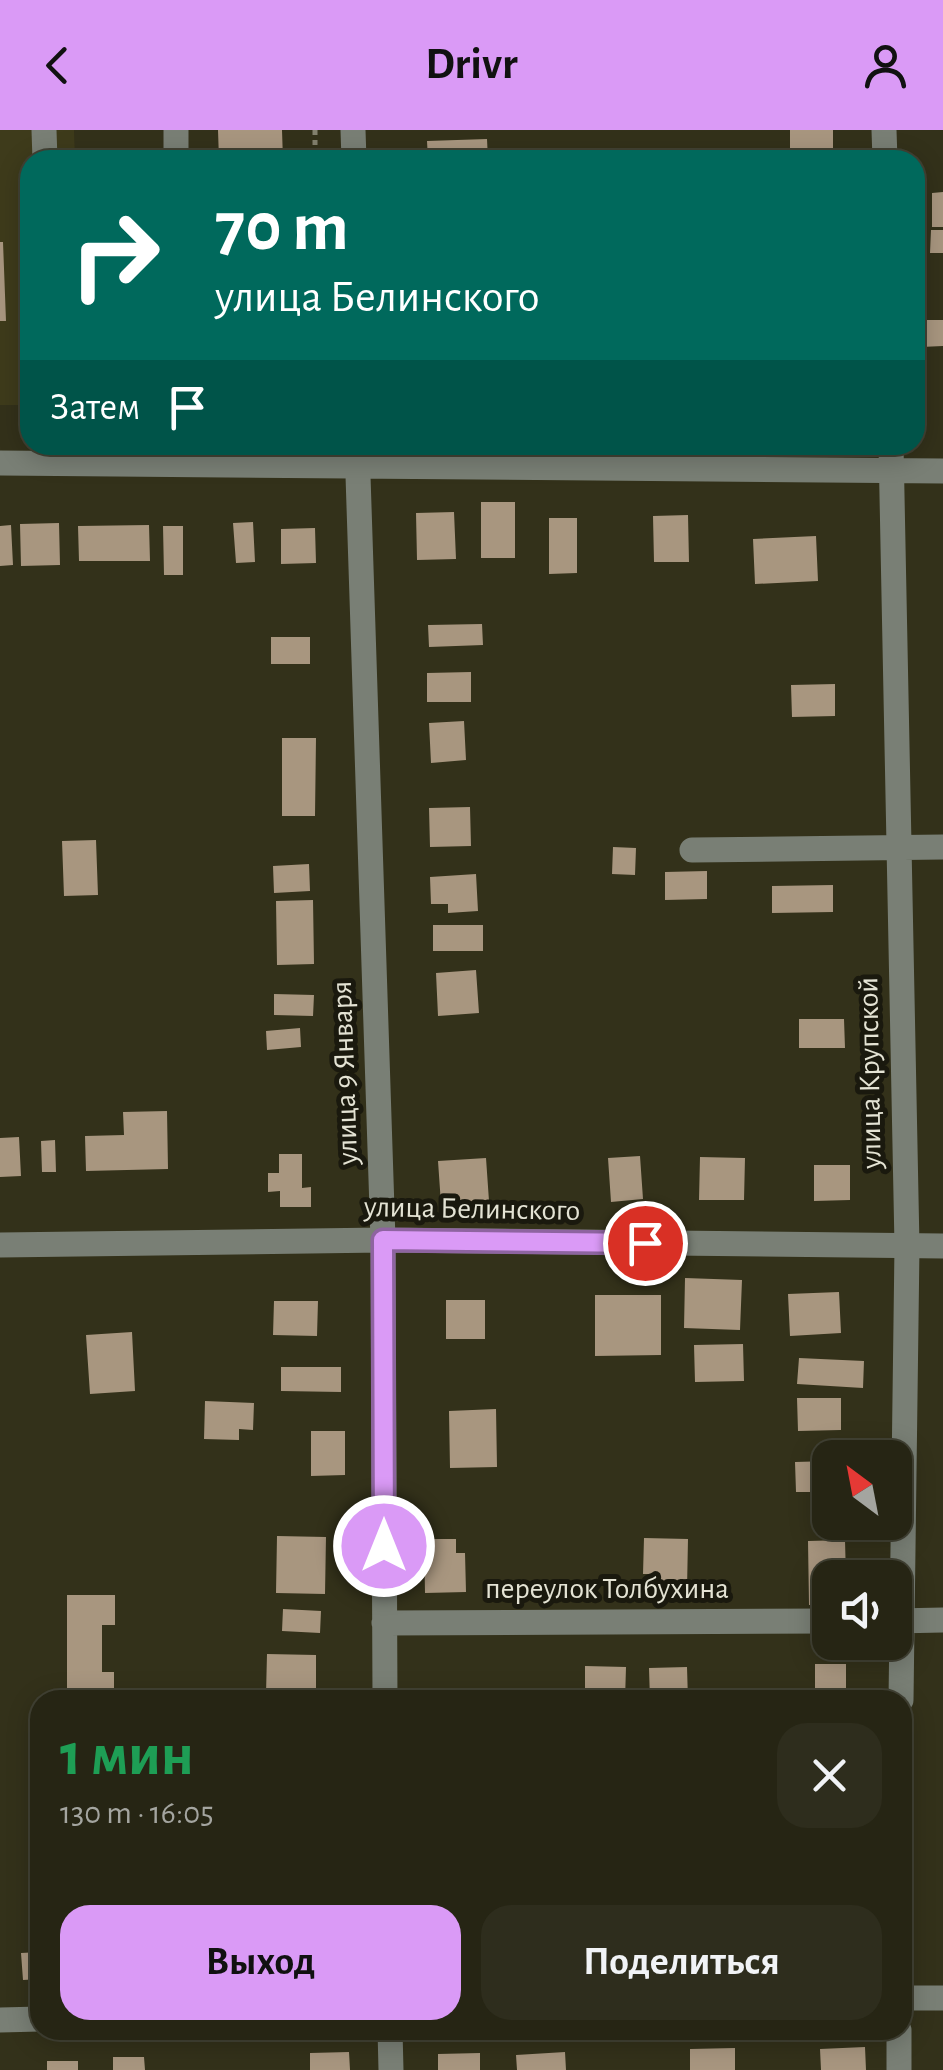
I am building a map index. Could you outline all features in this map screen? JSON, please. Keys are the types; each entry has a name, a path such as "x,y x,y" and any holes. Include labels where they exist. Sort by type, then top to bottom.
{"street":[{"path":"0,463 27,455"},
{"path":"357,455 943,471"},
{"name":"улица 9 Января","path":"357,455 383,1240 385,1690"},
{"name":"улица Крупской","path":"891,455 907,1246 899,1560"},
{"path":"692,850 943,846"},
{"name":"улица Белинского","path":"0,1245 383,1240 943,1246"},
{"path":"912,1620 943,1620"},
{"name":"переулок Толбухина","path":"384,1622 812,1621"},
{"name":"улица Крупской","path":"900,1660 901,1690"},
{"path":"912,1998 943,1998"},
{"path":"0,2020 30,2019"},
{"path":"390,2040 391,2070"},
{"path":"899,2070 900,2040"}],"shaded area":[{"path":"0,130 74,130 75,150 20,150 20,405 0,405"}],"building":[{"path":"218,130 282,130 283,150 219,150"},
{"path":"790,130 833,130 833,150 790,150"},
{"path":"487,139 488,150 427,150 427,141"},
{"path":"943,192 943,227 932,227 932,193"},
{"path":"931,230 943,230 943,253 930,253"},
{"path":"3,242 6,321 0,321"},
{"path":"925,320 943,320 943,346 925,347"},
{"path":"481,502 515,502 515,558 481,558"},
{"path":"454,512 456,559 417,560 416,513"},
{"path":"688,515 689,562 654,562 653,516"},
{"path":"549,518 577,518 577,573 549,574"},
{"path":"253,522 255,562 236,563 233,523"},
{"path":"59,523 60,565 21,566 20,524"},
{"path":"11,525 13,565 0,566 0,526"},
{"path":"149,525 150,561 79,561 78,526"},
{"path":"163,526 183,526 183,575 164,575"},
{"path":"315,528 316,563 281,564 281,529"},
{"path":"816,536 818,581 755,584 753,539"},
{"path":"482,624 483,645 429,647 428,625"},
{"path":"271,637 310,637 310,664 271,664"},
{"path":"471,672 471,702 427,702 427,673"},
{"path":"835,684 835,716 792,717 791,685"},
{"path":"464,721 466,760 431,763 429,723"},
{"path":"282,738 316,738 315,816 282,816"},
{"path":"470,807 471,846 430,847 429,808"},
{"path":"96,840 98,895 64,896 62,841"},
{"path":"613,847 636,848 635,875 612,874"},
{"path":"309,864 310,891 274,893 273,866"},
{"path":"707,871 707,899 665,900 665,872"},
{"path":"476,874 478,911 448,913 448,904 431,904 430,877"},
{"path":"833,885 833,912 772,913 772,886"},
{"path":"313,900 314,964 277,965 276,901"},
{"path":"433,925 483,925 483,951 433,951"},
{"path":"476,970 479,1013 438,1016 436,973"},
{"path":"274,994 314,995 313,1016 274,1015"},
{"path":"799,1019 844,1019 845,1048 799,1048"},
{"path":"300,1028 301,1047 267,1050 266,1031"},
{"path":"167,1111 168,1169 86,1171 85,1136 124,1135 123,1112"},
{"path":"19,1137 21,1176 0,1177 0,1138"},
{"path":"55,1140 56,1172 42,1172 41,1141"},
{"path":"279,1154 302,1154 302,1188 311,1187 311,1207 280,1207 280,1191 268,1192 268,1173 279,1173"},
{"path":"640,1156 643,1199 611,1202 608,1158"},
{"path":"700,1157 745,1158 744,1200 699,1200"},
{"path":"486,1158 489,1201 441,1204 438,1161"},
{"path":"814,1165 850,1165 850,1200 814,1201"},
{"path":"685,1278 742,1280 740,1330 684,1328"},
{"path":"839,1292 841,1333 790,1336 788,1294"},
{"path":"595,1295 661,1295 661,1355 595,1356"},
{"path":"446,1300 485,1300 485,1339 446,1339"},
{"path":"274,1301 318,1301 317,1336 273,1335"},
{"path":"132,1332 135,1391 90,1394 86,1335"},
{"path":"743,1344 744,1381 695,1382 694,1345"},
{"path":"799,1358 864,1361 863,1388 797,1384"},
{"path":"281,1367 341,1367 341,1392 281,1391"},
{"path":"797,1398 841,1398 841,1430 798,1431"},
{"path":"205,1401 254,1403 253,1430 239,1429 239,1440 204,1439"},
{"path":"496,1409 497,1467 450,1468 449,1411"},
{"path":"311,1431 345,1431 345,1475 311,1476"},
{"path":"795,1462 812,1462 812,1492 796,1492"},
{"path":"277,1536 326,1537 325,1594 276,1593"},
{"path":"644,1538 688,1539 687,1589 653,1588 654,1574 643,1574"},
{"path":"424,1539 456,1539 456,1553 465,1553 466,1592 425,1593"},
{"path":"845,1540 846,1560 812,1560 812,1605 809,1605 808,1541"},
{"path":"67,1595 115,1595 115,1625 102,1625 102,1672 114,1672 114,1690 67,1690"},
{"path":"283,1609 321,1611 320,1633 282,1631"},
{"path":"267,1654 316,1655 316,1690 266,1690"},
{"path":"815,1664 846,1664 846,1690 815,1690"},
{"path":"585,1666 626,1667 625,1690 585,1690"},
{"path":"687,1667 688,1690 650,1690 649,1668"},
{"path":"21,1953 30,1953 30,1980 23,1980"},
{"path":"865,2047 866,2070 821,2070 820,2049"},
{"path":"735,2048 735,2070 690,2070 690,2049"},
{"path":"349,2052 350,2070 310,2070 310,2053"},
{"path":"565,2052 566,2070 517,2070 516,2055"},
{"path":"480,2053 480,2070 438,2070 438,2054"},
{"path":"113,2057 144,2057 145,2070 113,2070"},
{"path":"47,2061 78,2061 78,2070 47,2070"}],"route":[{"path":"384,1546 383,1240 645,1243"}]}
